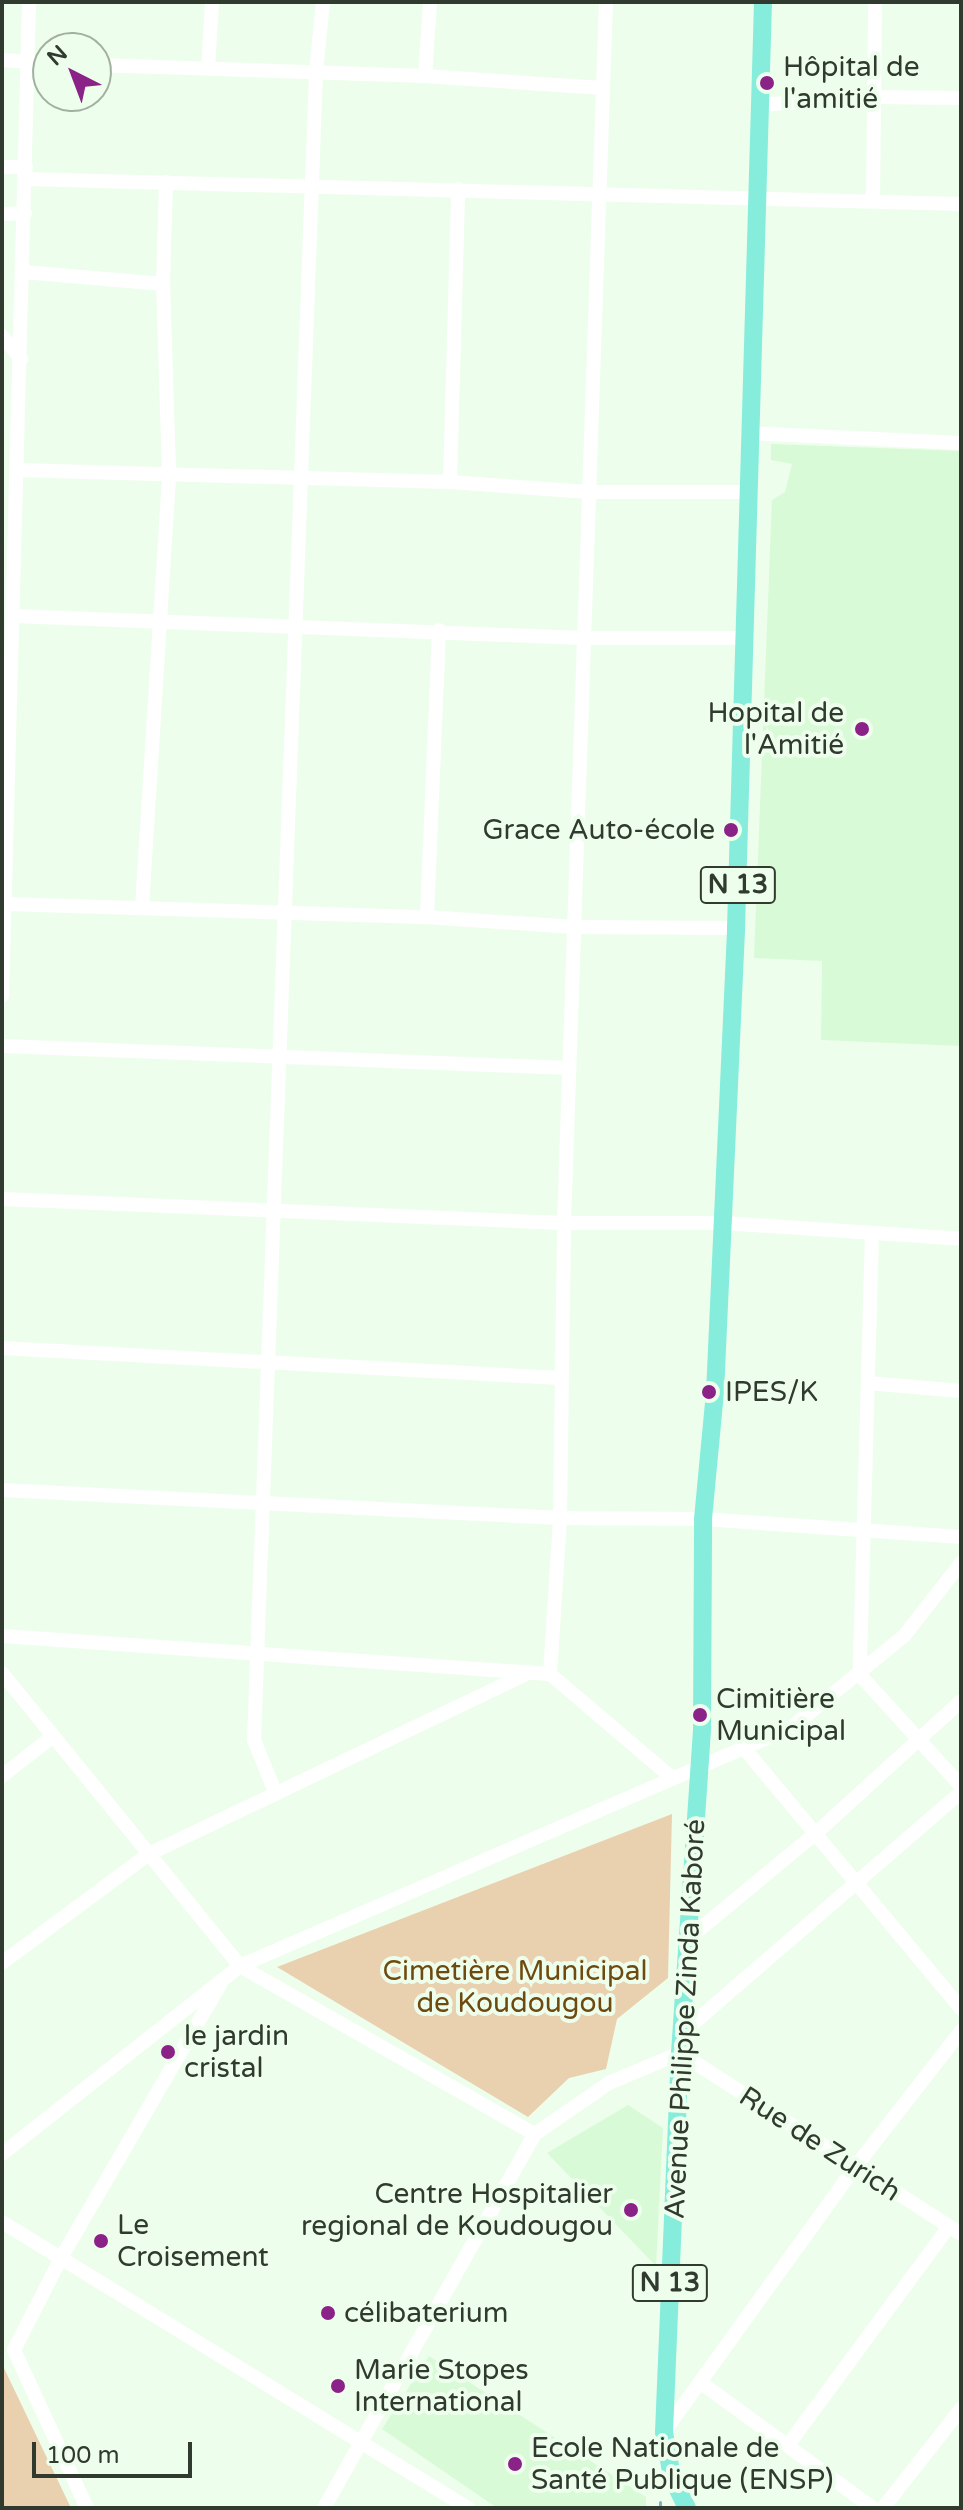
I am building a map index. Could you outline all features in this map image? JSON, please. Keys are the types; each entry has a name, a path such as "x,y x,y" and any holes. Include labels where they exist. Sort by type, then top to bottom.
{"main road":[{"name":"N 13","path":"699,1766 703,1519 723,1223 736,928 748,433 763,2"},
{"name":"Avenue Philippe Zinda Kaboré","path":"687,2508 672,2477 664,2432 680,2043 699,1766"}],"street":[{"path":"2,996 7,641 13,616 26,173 25,63 29,2"},
{"path":"208,68 212,2"},
{"path":"276,1794 254,1740 282,1059 316,72 323,2"},
{"path":"425,76 430,2"},
{"path":"550,1674 560,1518 564,1223 602,194 606,2"},
{"path":"873,200 875,2"},
{"path":"2,60 32,63"},
{"path":"112,65 425,76 603,88"},
{"path":"759,105 874,97 961,98"},
{"path":"2,167 26,173 166,182 961,204"},
{"path":"142,907 163,621 169,472 163,284 166,182"},
{"path":"450,482 458,189"},
{"path":"2,214 25,213"},
{"path":"23,272 163,284"},
{"path":"2,336 21,359"},
{"path":"748,433 961,443"},
{"path":"17,470 450,482 589,492 747,492"},
{"path":"2,500 17,489"},
{"path":"13,616 296,624 584,638 744,638"},
{"path":"427,917 439,630"},
{"path":"5,911 142,907 427,917 575,927 736,928"},
{"path":"2,1046 570,1068"},
{"path":"2,1199 275,1208 564,1223 723,1223 961,1239"},
{"path":"872,1233 860,1532 860,1675 961,1786"},
{"path":"2,1348 270,1359 560,1378"},
{"path":"868,1383 961,1391"},
{"path":"2,1490 560,1518 703,1519 961,1537"},
{"path":"2,2154 240,1966 792,1727 860,1675 904,1636 961,1563"},
{"path":"2,1636 550,1674 672,1778"},
{"path":"2,1963 149,1854 533,1671"},
{"path":"2,1673 240,1966 535,2134"},
{"path":"688,1939 815,1834 961,1701"},
{"path":"2,1776 53,1736"},
{"path":"743,1747 961,2009"},
{"path":"324,2508 535,2134 609,2083 680,2043 961,1792"},
{"path":"87,2508 14,2350 61,2258 225,1977"},
{"path":"664,2432 856,2166 961,2031"},
{"name":"Rue de Zurich","path":"680,2043 955,2231"},
{"path":"2,2222 468,2508"},
{"path":"788,2445 955,2231"},
{"path":"700,2382 873,2508"},
{"path":"883,2508 961,2409"}],"shaded area":[{"name":"Hopital de l'Amitié","path":"771,444 961,451 961,1046 821,1040 822,961 754,958 772,500 785,492 792,464 771,460"},
{"name":"Centre Hospitalier regional de Koudougou","path":"628,2105 663,2128 656,2266 547,2153"},
{"name":"Ecole Nationale de Santé Publique (ENSP)","path":"429,2356 646,2497 646,2508 497,2508 382,2429"}],"green space":[{"name":"Cimetière Municipal de Koudougou","path":"672,1814 668,1978 617,2019 606,2069 569,2078 528,2117 277,1967"},
{"path":"2,2364 71,2508 2,2508"}],"waterway":[{"path":"660,2502 660,2508"}],"place":[{"name":"Hôpital de l'amitié","path":"767,83"},
{"name":"Hopital de l'Amitié","path":"862,729"},
{"name":"Grace Auto-école","path":"731,830"},
{"name":"IPES/K","path":"709,1392"},
{"name":"Cimitière Municipal","path":"700,1715"},
{"name":"le jardin cristal","path":"168,2052"},
{"name":"Centre Hospitalier regional de Koudougou","path":"631,2210"},
{"name":"Le Croisement","path":"101,2241"},
{"name":"célibaterium","path":"328,2313"},
{"name":"Marie Stopes International","path":"338,2386"},
{"name":"Ecole Nationale de Santé Publique (ENSP)","path":"515,2464"}]}
